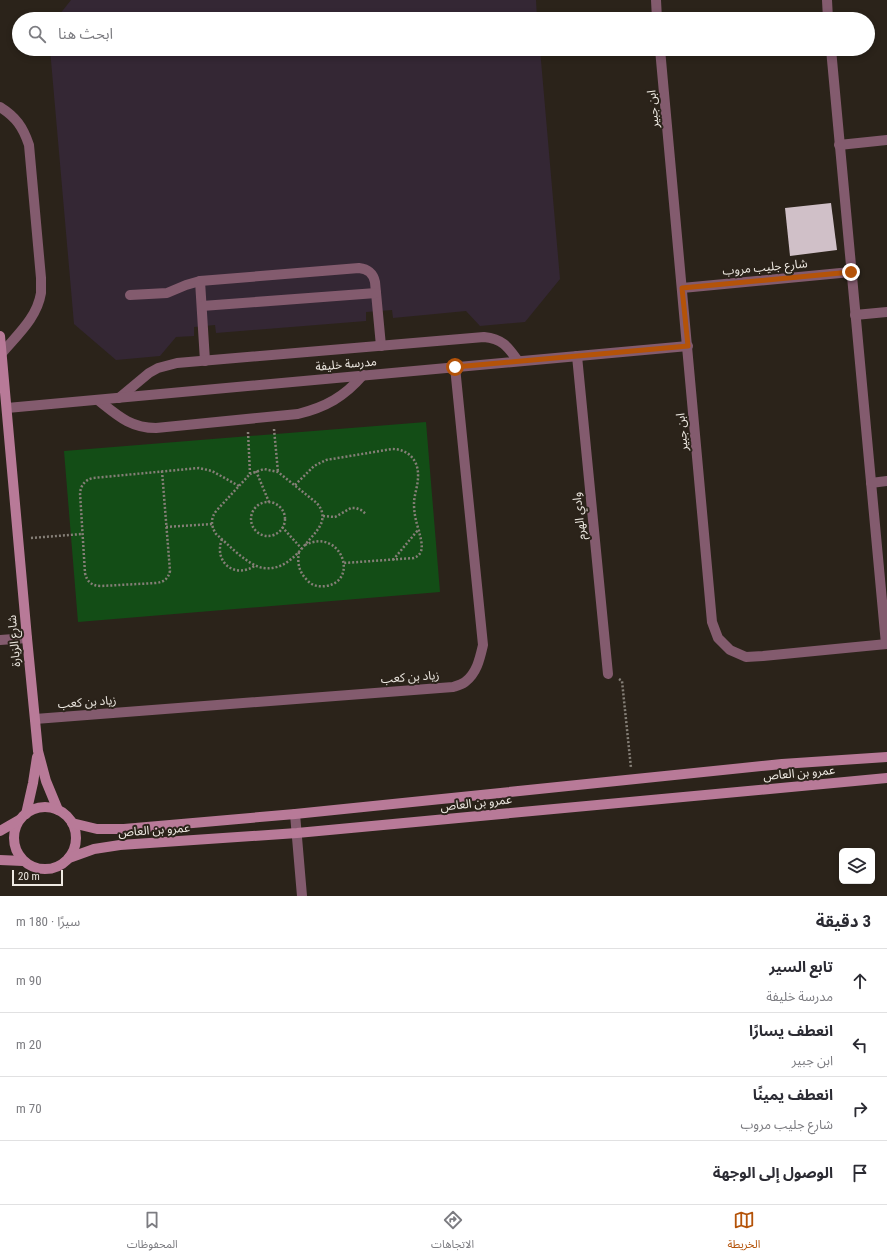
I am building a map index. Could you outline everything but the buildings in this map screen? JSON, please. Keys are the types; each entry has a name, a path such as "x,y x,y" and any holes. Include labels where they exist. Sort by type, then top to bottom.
{"street":[{"path":"656,0 657,12"},
{"path":"827,0 828,12"},
{"name":"ابن جبير","path":"661,56 712,622 718,638 730,650 746,657 886,644 832,56"},
{"path":"0,107 16,120 25,132 30,145 41,278 41,293 36,308 28,322 2,353"},
{"path":"839,145 887,140"},
{"path":"130,295 167,293 200,281 365,268 374,276 381,346"},
{"name":"شارع جليب مروب","path":"682,288 851,272"},
{"path":"200,281 205,361"},
{"path":"202,306 376,293"},
{"path":"855,315 887,312"},
{"name":"شارع الزبارة","path":"0,336 38,751 46,781 58,810"},
{"path":"119,398 149,372 177,363 484,337 494,338 502,342 509,348 518,361"},
{"name":"مدرسة خليفة","path":"7,408 688,346"},
{"name":"وادي الهرم","path":"577,356 608,674"},
{"name":"زياد بن كعب","path":"35,719 453,687 464,683 474,672 480,659 483,645 455,367"},
{"path":"98,400 123,419 135,425 147,428 247,419 298,414 314,410 341,396 353,387 364,375"},
{"path":"871,483 887,481"},
{"path":"0,640 27,638"},
{"name":"شارع الزبارة","path":"22,817 33,783 38,751"},
{"name":"عمرو بن العاص","path":"72,823 97,829 111,830 295,814 782,764 887,757"},
{"name":"عمرو بن العاص","path":"69,858 94,849 120,845 297,833 887,778"},
{"path":"0,831 22,817 33,810 50,808 58,810 66,815 72,823 76,840 74,849 69,858 63,864 47,870 30,866 23,861 14,846 13,837 15,828 22,817"},
{"path":"295,814 302,896"},
{"path":"0,860 23,861"}],"path":[{"path":"273,416 278,472"},
{"path":"247,419 250,474"},
{"path":"295,485 310,469 326,460 384,450 400,450 407,452 412,457 418,472 414,503 422,547 420,555 414,558 344,564"},
{"path":"162,471 170,571 169,575 162,582 156,583 95,586 90,583 85,573 80,493 82,484 86,480 93,478 191,468 206,469 239,486"},
{"path":"264,469 278,472 318,504 322,516 320,526 292,559 278,566 264,568 250,563 216,534 212,524 214,513 250,474 264,469"},
{"path":"256,471 269,502"},
{"path":"269,502 279,506 283,511 284,516 282,527 279,532 274,535 262,535 256,532 251,521 253,510 258,505 269,502"},
{"path":"322,516 335,517 351,508 356,508 366,514"},
{"path":"166,527 212,524"},
{"path":"282,527 303,547"},
{"path":"393,560 418,530"},
{"path":"19,539 82,534"},
{"path":"222,539 220,544 220,555 222,560 230,568 246,571 256,566"},
{"path":"299,552 299,568 302,575 314,586 329,586 335,583 340,577 344,571 344,564 339,550 333,545 318,541 303,547"},
{"path":"608,674 622,681 632,780"}],"shaded area":[{"path":"71,0 536,0 537,12 62,12"},
{"path":"51,56 541,56 560,279 525,322 480,326 466,311 393,318 392,310 366,312 366,321 216,333 215,325 194,327 194,336 176,337 160,356 116,360 74,324"}],"green space":[{"path":"426,422 440,592 78,622 64,451"}],"route":[{"path":"455,367 688,346 682,288 851,272"}]}
